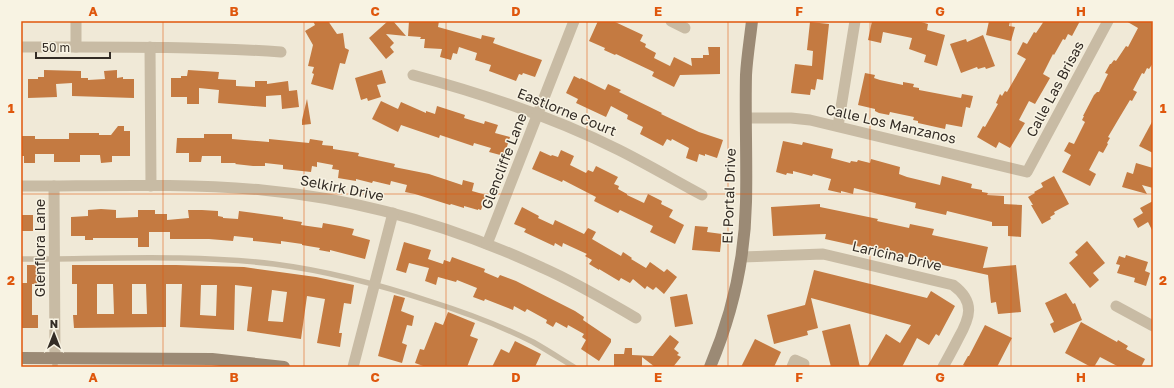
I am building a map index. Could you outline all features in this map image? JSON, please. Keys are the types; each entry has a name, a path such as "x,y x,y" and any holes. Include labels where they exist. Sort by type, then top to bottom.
{"street":[{"path":"76,21 76,47"},
{"name":"Glencliffe Lane","path":"488,244 574,21"},
{"path":"671,21 685,28"},
{"name":"El Portal Drive","path":"710,367 728,316 742,258 746,203 746,74 752,21"},
{"path":"838,126 855,21"},
{"name":"Calle Las Brisas","path":"1028,172 1108,21"},
{"path":"21,47 225,48 281,52"},
{"path":"150,47 151,186"},
{"name":"Eastlorne Court","path":"413,75 486,96 538,114 618,149 702,195"},
{"name":"Calle Los Manzanos","path":"746,118 791,118 810,120 1028,172"},
{"name":"Selkirk Drive","path":"21,186 218,187 264,190 353,204 393,213 488,244 584,288 636,318"},
{"name":"Glenflora Lane","path":"54,186 55,363"},
{"path":"353,367 393,213"},
{"name":"Laricina Drive","path":"742,258 824,254 953,285 966,298 969,314 967,322 943,367"},
{"path":"1116,306 1153,326"},
{"path":"21,358 55,363 211,363 284,367"},
{"path":"792,367 795,360 804,364"}],"lane":[{"path":"21,259 200,258 267,263 337,275 396,289 493,324 533,343 574,367"}],"building":[{"path":"313,21 328,21 337,34 343,33 345,48 349,50 345,64 340,63 333,90 311,84 314,74 312,73 314,67 308,66 313,45 305,31 315,25"},
{"path":"388,21 393,21 406,36 386,34 394,43 390,47 394,52 386,59 369,38"},
{"path":"409,21 439,21 438,27 481,39 482,35 495,38 493,43 542,60 535,77 523,73 522,75 519,74 516,81 489,71 491,65 475,60 477,53 459,47 457,54 453,53 451,60 440,57 442,49 424,48 425,39 420,39 421,37 408,36"},
{"path":"598,21 613,21 643,35 640,41 646,44 645,47 656,53 654,58 670,66 674,57 692,66 691,58 703,58 703,55 709,55 708,47 720,47 720,74 680,75 674,87 652,76 654,72 604,50 605,48 589,41"},
{"path":"872,21 918,21 928,24 927,30 945,35 937,66 924,62 926,55 909,49 912,38 883,32 881,43 868,40"},
{"path":"989,21 1010,21 1009,26 1015,27 1011,41 986,35"},
{"path":"1044,21 1080,21 1072,36 1068,34 1065,40 1063,39 1054,55 1053,54 1043,74 1050,78 1035,104 1029,101 1019,120 1025,123 1010,148 999,142 996,148 977,137 983,126 985,127 998,104 996,103 1000,94 1002,96 1005,91 1007,92 1026,59 1017,54 1023,42 1027,44 1034,32 1036,33"},
{"path":"1126,21 1150,21 1153,23 1153,63 1149,69 1147,68 1144,74 1142,73 1133,90 1137,92 1132,101 1130,100 1108,137 1110,138 1103,153 1099,151 1089,170 1096,174 1090,186 1062,172 1071,155 1064,151 1069,142 1074,144 1085,122 1082,120 1083,116 1094,95 1099,92 1108,74 1105,73 1110,64 1114,60 1116,61 1126,46 1128,47 1138,28"},
{"path":"810,22 829,24 823,80 817,79 815,90 811,89 810,95 791,93 795,64 812,66 813,51 807,50"},
{"path":"983,35 995,66 986,69 985,67 978,69 977,67 961,73 950,44 966,39 967,42"},
{"path":"44,70 81,71 81,78 88,78 88,80 105,79 104,71 117,70 117,78 123,77 123,79 134,79 134,98 72,96 72,83 56,84 57,97 28,98 28,79 38,79 38,77 44,77"},
{"path":"188,70 219,72 218,79 236,80 236,86 255,87 255,81 267,81 267,84 288,81 289,91 297,90 299,107 282,109 281,95 266,96 266,107 218,103 219,90 199,88 199,104 187,104 187,97 171,97 171,78 181,78 181,76 187,76"},
{"path":"382,70 386,83 377,85 381,97 368,101 367,98 361,100 355,78"},
{"path":"865,73 875,75 874,78 880,80 903,85 903,82 914,84 913,87 919,88 919,90 961,98 962,94 973,96 970,108 966,107 962,127 946,124 945,129 918,123 918,121 913,120 914,117 890,112 889,115 879,113 875,111 875,109 858,105"},
{"path":"574,76 605,90 608,84 621,90 619,92 662,113 661,114 699,132 723,140 717,158 705,154 705,156 699,154 697,162 686,158 689,148 672,139 671,141 667,139 663,146 640,134 643,127 627,119 628,115 611,106 606,117 576,103 578,99 566,93"},
{"path":"307,99 311,124 302,125 302,120"},
{"path":"381,101 398,109 401,102 426,113 426,111 435,114 437,106 465,115 464,118 484,124 485,121 498,125 495,133 510,137 504,156 489,152 491,148 474,143 473,146 440,135 439,138 401,125 398,132 372,119"},
{"path":"1153,120 1153,153 1139,146"},
{"path":"118,126 124,126 124,131 130,131 130,156 112,156 112,162 101,163 100,155 80,155 80,162 54,162 54,154 35,154 35,163 24,163 24,156 21,156 21,136 35,136 35,139 69,139 69,133 99,133 99,135 111,135"},
{"path":"204,134 232,134 232,139 269,142 269,139 309,143 310,139 323,141 322,145 333,146 333,149 359,153 358,156 395,164 394,167 429,174 462,185 463,180 474,183 472,191 486,195 481,210 478,210 464,206 464,208 450,205 405,192 407,185 391,181 390,185 373,181 372,183 356,179 356,181 338,178 339,170 332,169 333,165 317,162 317,167 312,166 311,172 283,169 283,165 265,163 265,166 253,166 235,164 236,163 221,163 221,156 202,156 201,162 189,162 189,153 176,153 177,138 204,138"},
{"path":"783,141 802,145 803,142 833,149 831,158 850,163 851,161 857,162 858,160 870,163 871,159 900,167 899,174 907,177 940,185 942,176 972,184 971,188 982,190 982,192 988,193 987,195 1004,196 1004,204 1022,205 1021,237 1008,236 1008,226 992,226 992,222 947,211 946,215 915,208 916,203 854,188 853,194 828,190 831,179 813,174 812,176 793,171 793,174 787,173 786,175 776,172"},
{"path":"561,150 574,156 570,165 586,173 588,170 593,172 596,166 618,177 614,184 619,186 618,189 627,195 644,203 648,194 662,201 661,204 673,210 669,217 684,225 675,244 650,232 653,226 620,210 618,213 594,201 596,197 563,180 562,182 532,169 540,151 551,156 558,157"},
{"path":"1136,163 1153,168 1153,188 1142,185 1147,194 1122,187 1127,172 1133,174"},
{"path":"1054,176 1069,204 1054,212 1055,214 1050,217 1051,219 1042,224 1028,197 1043,187 1041,183"},
{"path":"1153,201 1153,232 1148,222 1138,228 1133,219 1143,213 1140,208"},
{"path":"820,204 820,207 878,219 877,221 909,228 910,224 934,229 932,235 988,247 983,268 1016,265 1021,312 998,314 996,302 991,303 988,275 825,239 826,234 773,236 771,207"},
{"path":"522,207 539,216 538,218 553,225 555,220 584,234 588,228 596,232 592,239 621,256 623,252 646,268 650,262 664,272 667,269 677,277 664,294 656,287 653,290 647,286 645,289 633,279 630,283 621,278 619,281 589,264 592,260 585,256 587,254 563,243 562,247 555,243 554,246 524,232 526,229 514,224"},
{"path":"88,210 116,210 116,218 138,217 138,210 155,210 155,214 167,214 167,220 189,218 188,210 218,211 218,216 223,218 238,219 239,211 283,217 283,219 302,222 301,225 322,228 323,223 354,229 352,235 370,240 365,259 330,250 330,252 319,250 320,248 302,244 281,241 281,244 253,241 253,238 234,236 233,241 209,239 170,239 170,232 149,232 149,247 138,247 138,238 93,238 93,240 85,240 85,236 71,236 71,217 88,216"},
{"path":"21,215 33,215 33,231 21,231"},
{"path":"695,226 708,227 707,232 722,234 720,252 692,250"},
{"path":"1087,241 1105,263 1093,273 1099,280 1090,288 1069,263 1078,255 1075,252"},
{"path":"404,242 431,250 428,259 443,264 444,260 450,262 452,257 485,269 484,272 498,278 500,275 516,281 575,311 584,317 583,320 611,339 611,342 599,361 581,349 586,340 582,337 584,334 568,325 567,328 556,322 553,327 546,323 547,320 527,309 525,312 514,306 513,310 485,299 484,301 473,297 477,288 457,280 456,282 438,277 436,285 425,281 429,268 409,263 406,273 396,270"},
{"path":"1126,255 1148,262 1145,271 1150,273 1146,286 1134,282 1135,278 1117,273 1120,265 1116,264 1119,256 1125,258"},
{"path":"27,265 37,265 37,284 32,284 32,315 38,315 38,328 21,328 21,283 27,283"},
{"path":"72,265 176,265 244,267 316,277 354,285 351,304 344,303 339,333 342,333 340,347 317,343 325,299 307,296 301,339 247,331 252,287 235,285 234,330 180,327 182,284 166,284 166,327 74,328 73,315 77,315 77,284 72,284","holes":["97,284 113,284 114,314 97,314","132,284 146,284 147,314 132,314","201,285 217,285 216,316 200,315","272,290 287,292 283,322 268,321"]},
{"path":"814,270 927,298 931,291 955,306 939,336 936,334 929,345 917,338 902,367 867,367 886,334 900,343 911,325 811,298 818,328 807,331 808,335 774,344 767,315 805,305"},
{"path":"1066,293 1073,304 1075,303 1082,320 1054,333 1050,324 1054,322 1045,303"},
{"path":"687,294 693,324 675,327 670,297"},
{"path":"394,295 405,298 401,311 414,316 412,326 407,325 402,343 407,345 402,363 378,356"},
{"path":"448,312 475,323 470,336 478,339 467,367 426,367 415,363 420,349 424,350 435,322 443,325"},
{"path":"1081,322 1117,342 1118,340 1128,346 1126,349 1145,359 1141,367 1119,367 1100,357 1094,367 1091,367 1065,353"},
{"path":"850,324 860,367 831,367 822,331"},
{"path":"985,325 1012,338 997,367 967,367 963,365"},
{"path":"670,335 679,342 674,349 679,353 677,355 681,357 673,367 655,367 642,357 642,367 614,367 614,354 624,354 625,348 632,348 632,355 653,356"},
{"path":"755,339 781,352 774,367 741,367"},
{"path":"515,341 541,354 535,367 492,367 501,349 509,353"}]}
